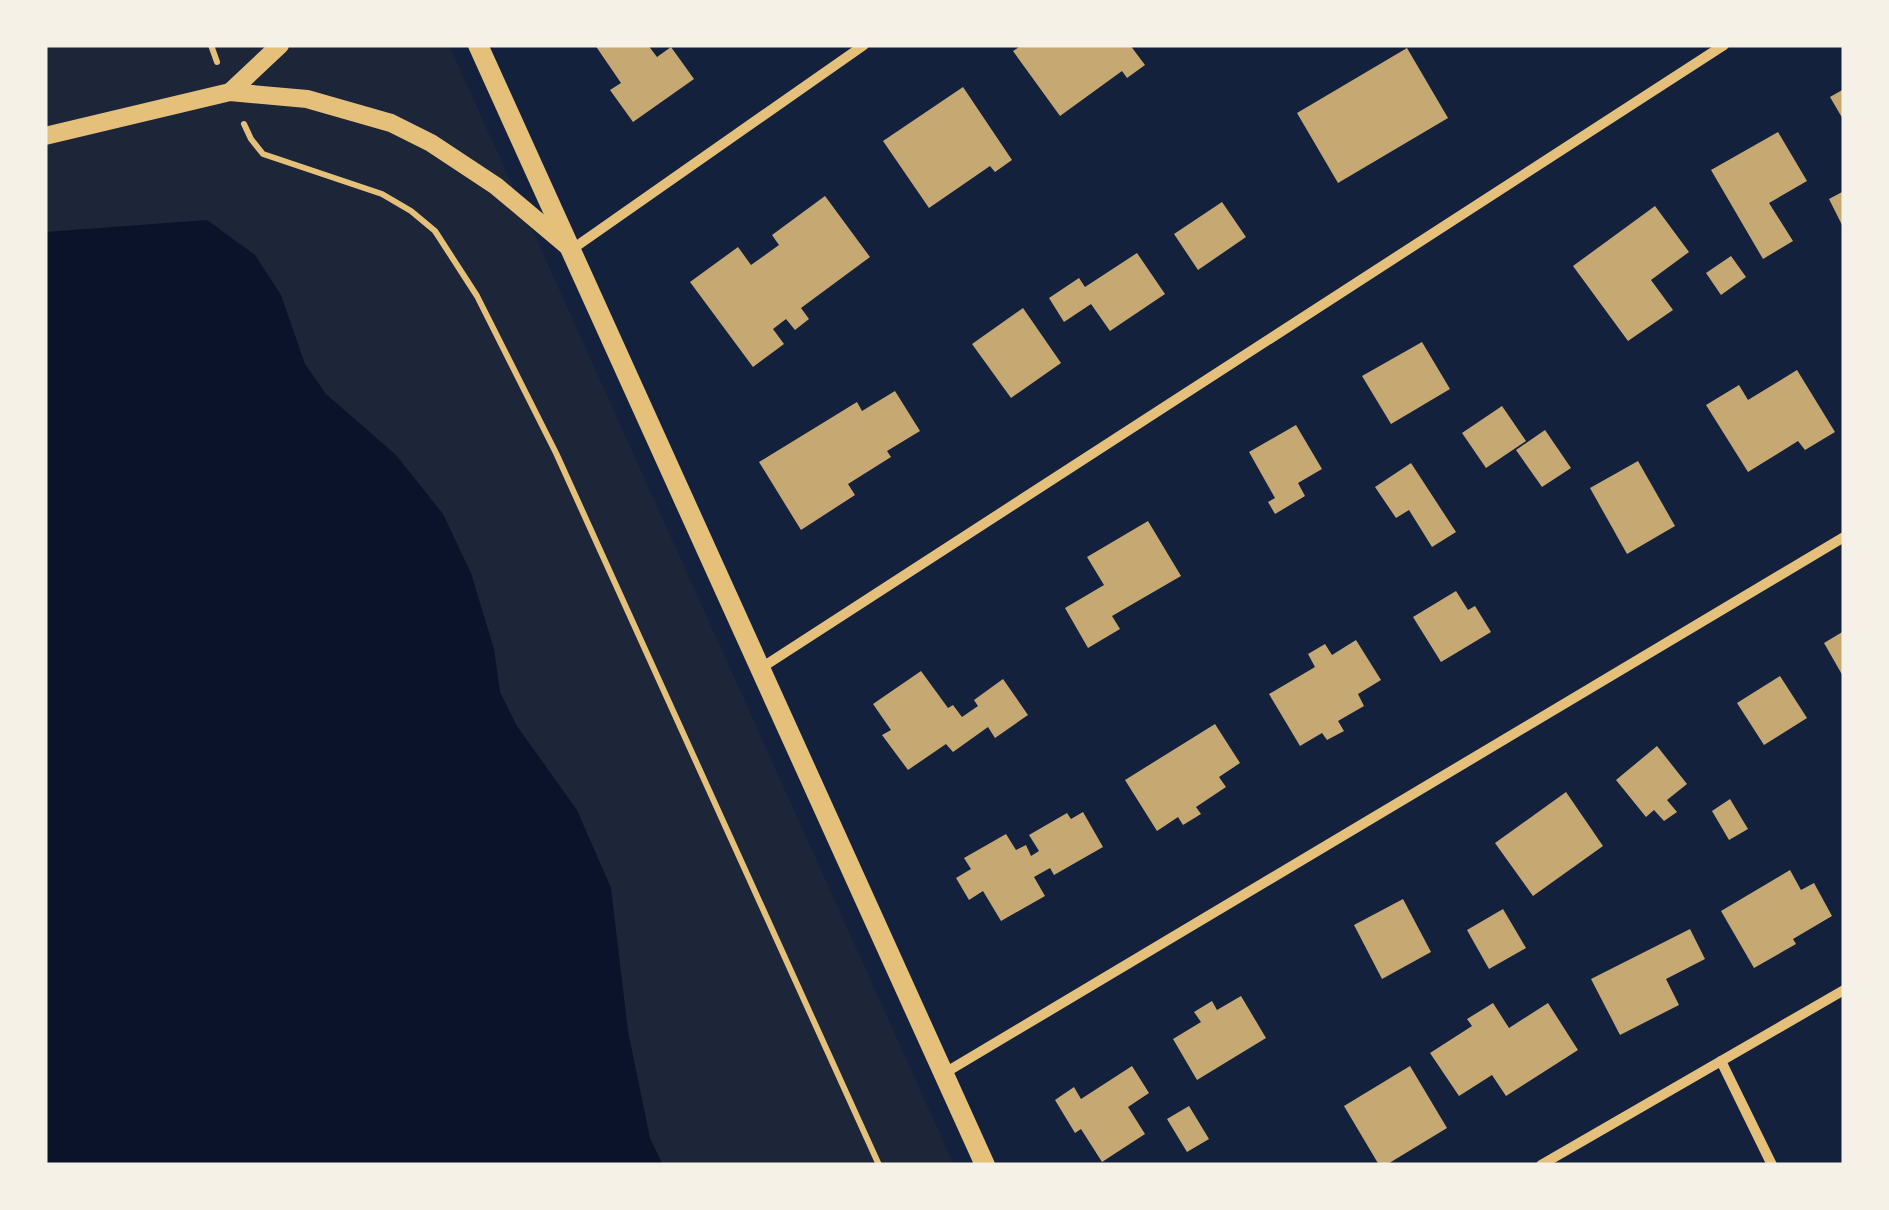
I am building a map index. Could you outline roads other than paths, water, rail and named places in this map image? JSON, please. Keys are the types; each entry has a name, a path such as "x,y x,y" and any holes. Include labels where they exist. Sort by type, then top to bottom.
{"main road":[{"path":"478,45 985,1165"}],"street":[{"path":"230,92 280,45"},
{"path":"45,136 230,92 308,99 391,123 466,164 571,250 864,45"},
{"path":"761,668 1724,45"},
{"path":"944,1074 1844,537"},
{"path":"1541,1165 1844,990"},
{"path":"1722,1061 1772,1165"}]}
